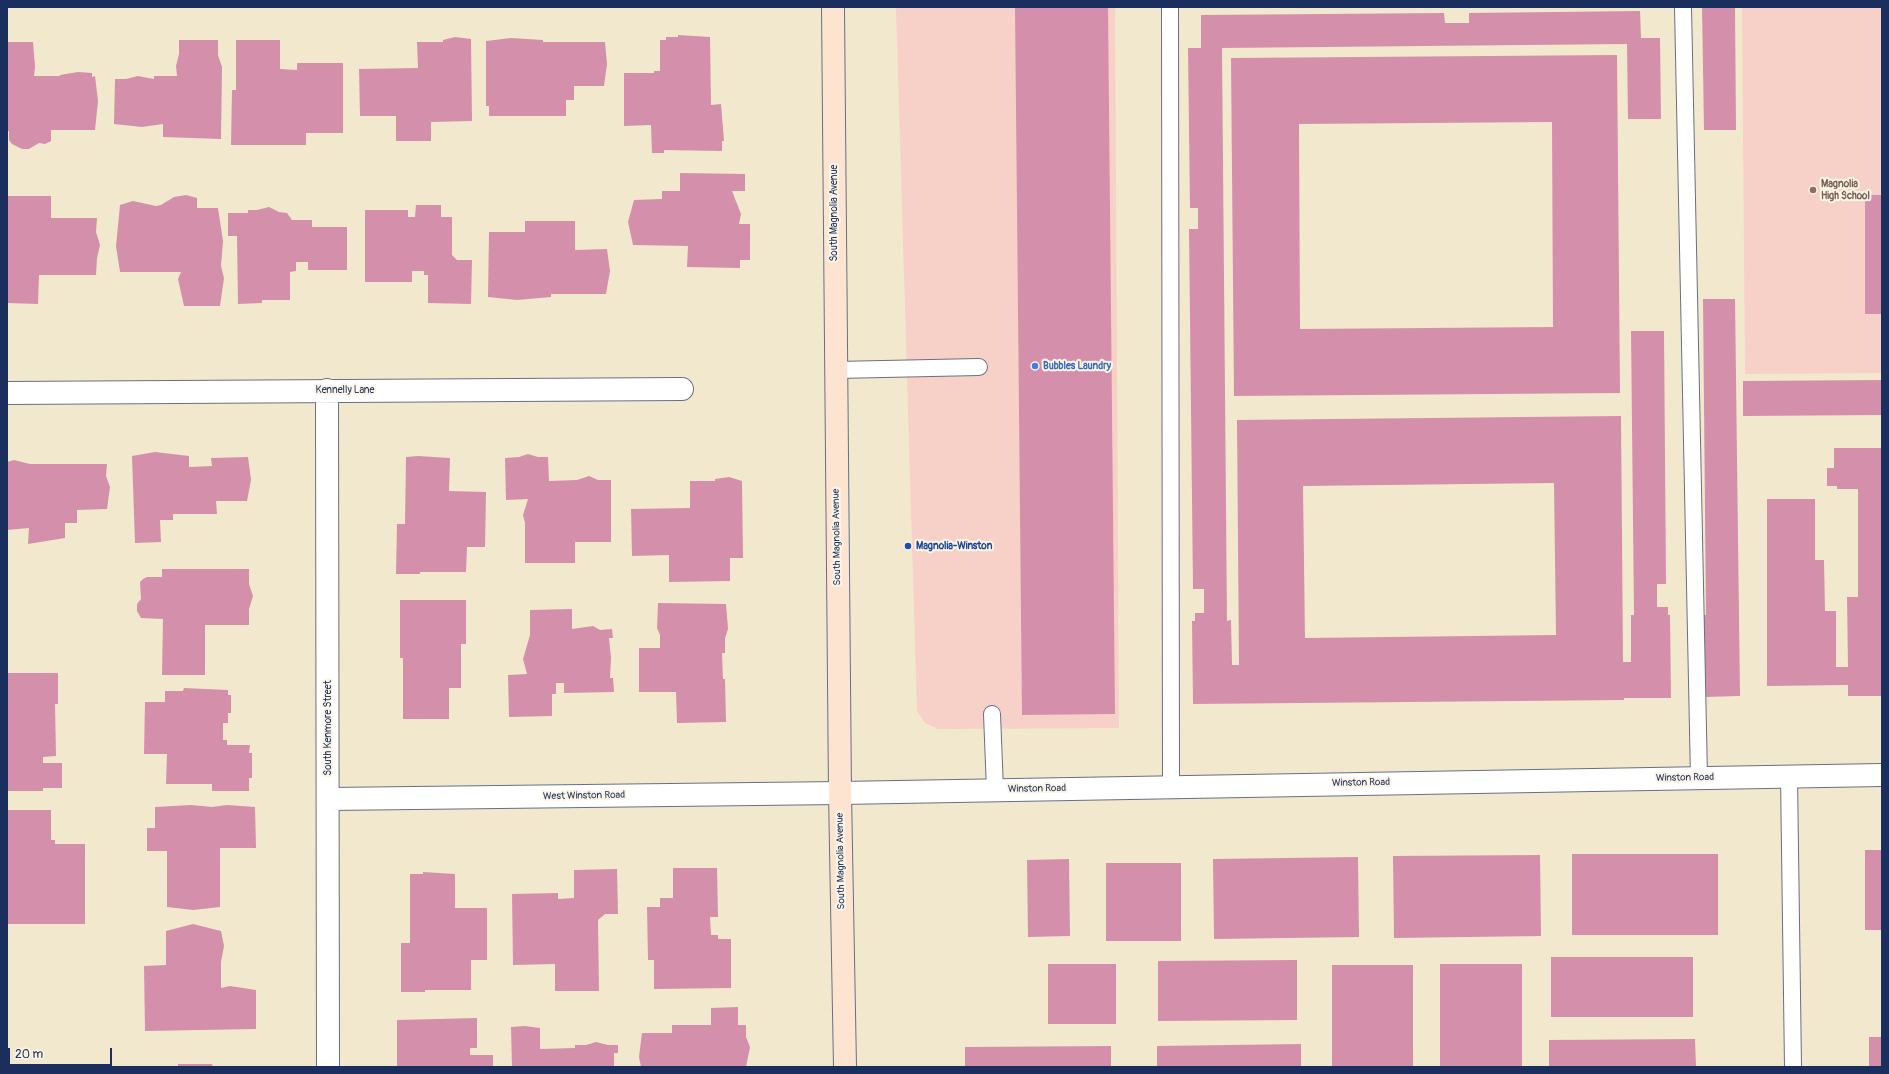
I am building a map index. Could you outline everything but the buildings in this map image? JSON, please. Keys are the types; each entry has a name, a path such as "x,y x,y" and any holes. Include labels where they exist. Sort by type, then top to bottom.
{"main road":[{"name":"South Magnolia Avenue","path":"833,7 840,793 845,1067"}],"street":[{"name":"Kennelly Lane","path":"7,393 682,389"},
{"name":"South Kenmore Street","path":"327,390 329,799 328,1067"},
{"name":"Winston Road","path":"840,793 1171,786 1882,775"},
{"name":"West Winston Road","path":"329,799 840,793"}],"lane":[{"path":"1170,7 1171,786"},
{"path":"1683,7 1699,778"},
{"path":"836,370 979,367"},
{"path":"992,714 996,790"},
{"path":"1789,776 1793,1067"}],"shaded area":[{"path":"896,7 1115,7 1119,728 938,729 925,723 917,711"},
{"name":"Magnolia High School","path":"1742,7 1882,7 1882,373 1745,374"}],"place":[{"name":"Magnolia High School","path":"1813,190"},
{"name":"Bubbles Laundry","path":"1035,366"},
{"name":"Magnolia-Winston","path":"908,546"}]}
